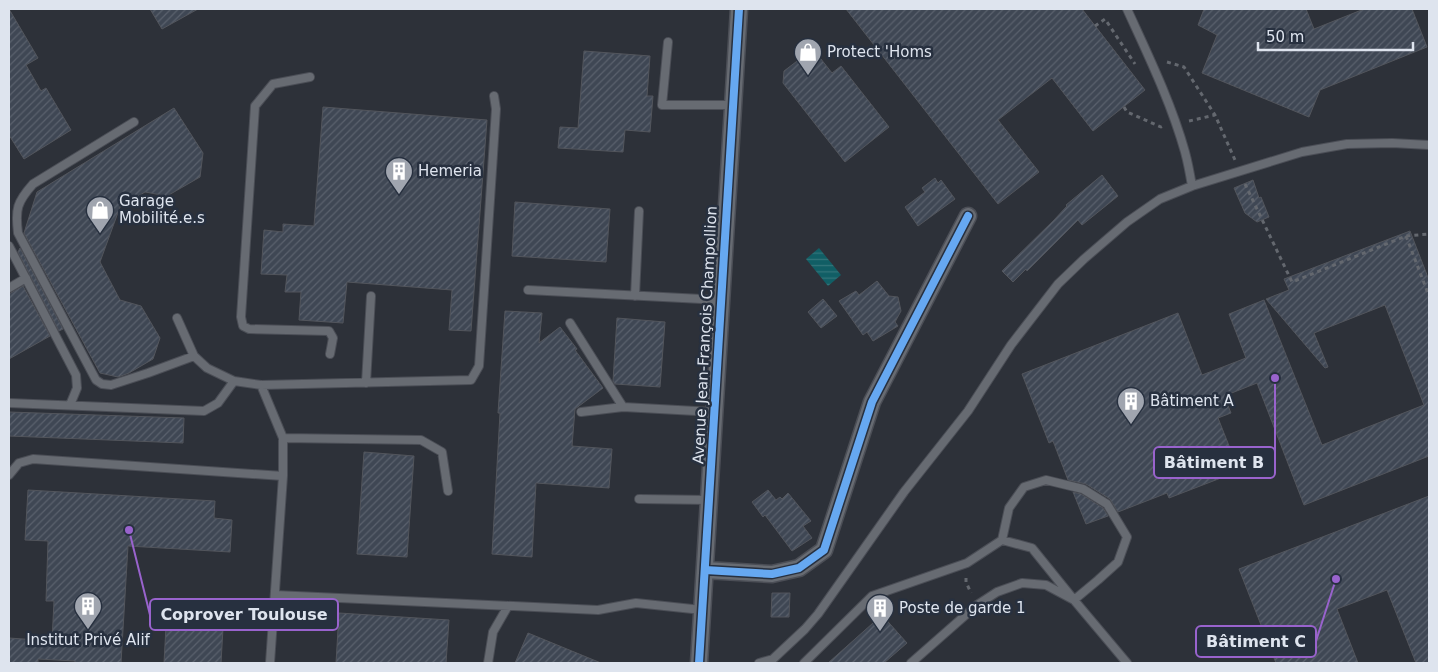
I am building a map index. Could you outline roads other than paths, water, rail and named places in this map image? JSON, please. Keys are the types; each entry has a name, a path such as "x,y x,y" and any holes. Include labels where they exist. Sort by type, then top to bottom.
{"street":[{"name":"Avenue Jean-François Champollion","path":"700,663 739,9"},
{"path":"705,570 772,574 799,568 824,550 872,402 968,216"}],"lane":[{"path":"1127,9 1153,66 1183,146 1192,186"},
{"path":"668,42 662,105 732,106"},
{"path":"310,77 273,84 255,106 241,317 243,326 249,329 329,332 333,338 330,354"},
{"path":"176,318 194,356 207,368 234,381 261,385 471,380 480,366 496,109 494,96"},
{"path":"134,122 33,184 20,199 16,216 18,232 96,380 102,384 111,385 194,356"},
{"path":"759,663 773,659 818,614 904,492 968,410 1011,345 1058,284 1127,222 1160,199 1192,186 1302,152 1347,144 1392,142 1429,145"},
{"path":"635,296 640,211"},
{"path":"9,246 76,375 77,388 70,405"},
{"path":"9,288 26,278"},
{"path":"528,290 721,300"},
{"path":"366,383 371,296"},
{"path":"570,323 623,407"},
{"path":"9,403 204,411 218,403 234,381"},
{"path":"261,385 283,438 283,476 270,663"},
{"path":"581,412 623,407 714,412"},
{"path":"283,438 421,440 442,452 448,491"},
{"path":"9,475 19,463 33,459 283,476"},
{"path":"804,663 872,596 967,563 1002,540 1008,508 1024,487 1046,480 1083,489 1107,504 1127,537 1118,562 1074,600"},
{"path":"639,499 709,500"},
{"path":"1002,540 1032,548 1127,663"},
{"path":"911,663 977,605 997,592 1022,583 1046,585 1074,600"},
{"path":"274,596 598,610 636,603 702,610"},
{"path":"488,663 493,632 508,606"}],"water":[{"path":"819,248 841,275 828,286 806,259"}],"place":[{"name":"Protect 'Homs","path":"808,76"},
{"name":"Hemeria","path":"399,195"},
{"name":"Garage Mobilité.e.s","path":"100,234"},
{"name":"Bâtiment B","path":"1275,378"},
{"name":"Bâtiment A","path":"1131,425"},
{"name":"Coprover Toulouse","path":"129,530"},
{"name":"Bâtiment C","path":"1336,579"},
{"name":"Institut Privé Alif","path":"88,630"},
{"name":"Poste de garde 1","path":"880,632"}]}
